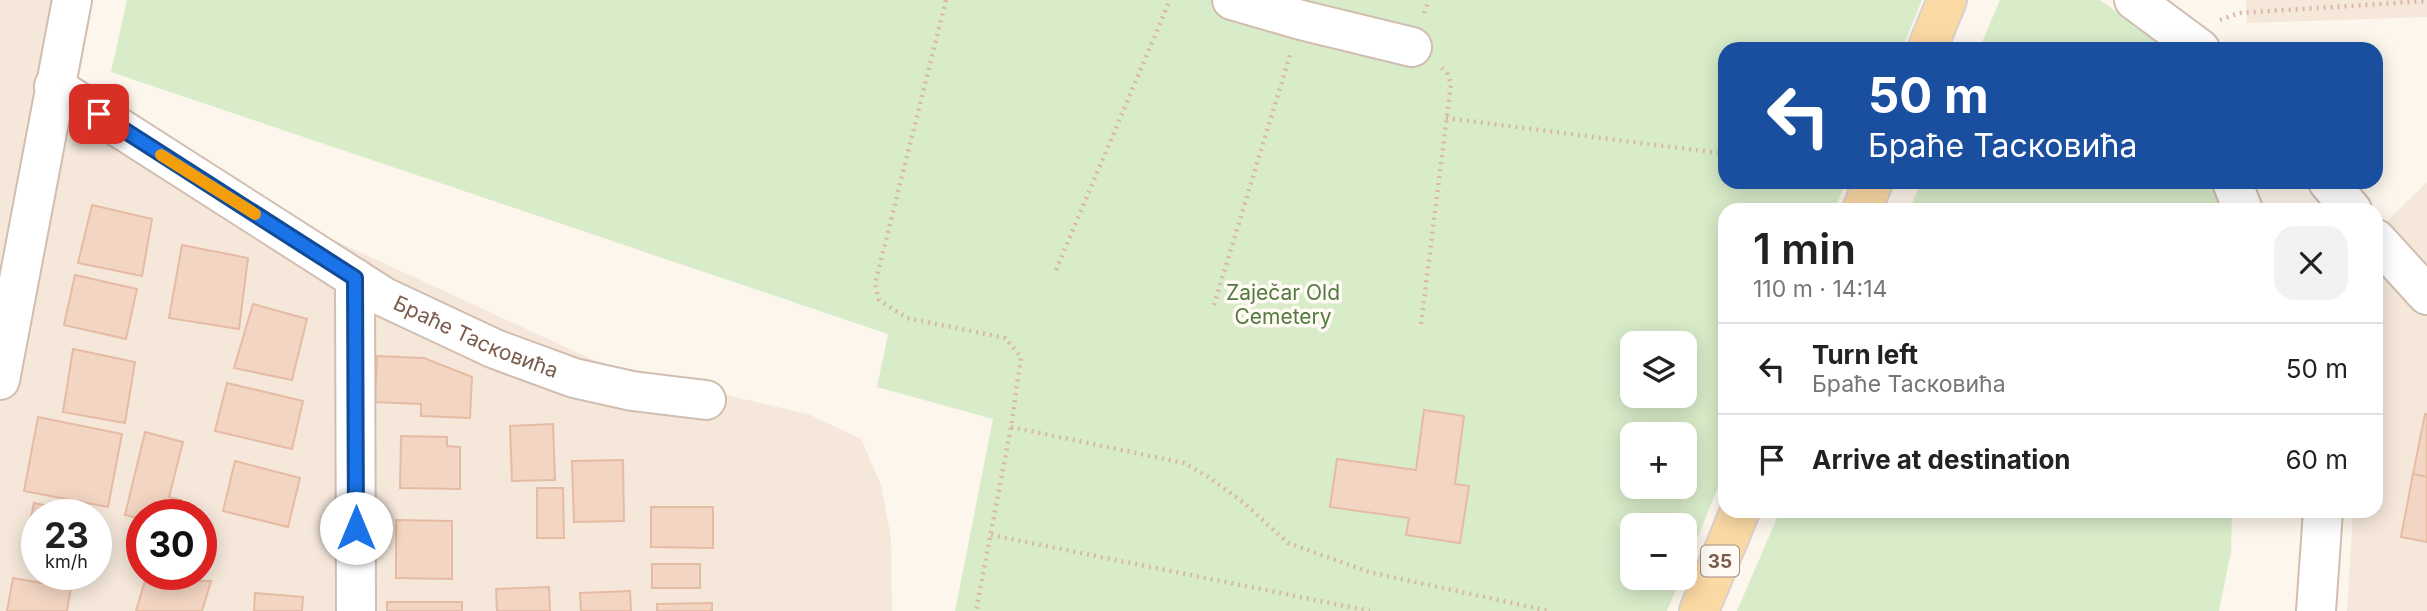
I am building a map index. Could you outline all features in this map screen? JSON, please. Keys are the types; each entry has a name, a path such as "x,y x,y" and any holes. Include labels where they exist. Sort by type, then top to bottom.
{"main road":[{"path":"1930,42 1947,0"},
{"name":"35","path":"1699,611 1737,518"}],"street":[{"path":"0,380 72,0"},
{"path":"1233,0 1412,47"},
{"path":"2134,0 2186,42"},
{"name":"Браће Тасковића","path":"54,86 384,297 495,349 574,378 632,391 706,400"},
{"path":"2334,189 2346,203"},
{"path":"2383,247 2427,296"},
{"path":"355,278 356,611"},
{"path":"2316,611 2323,518"}],"path":[{"path":"946,0 875,284 879,300 907,318 1005,338 1021,357 1011,427 976,611"},
{"path":"1056,270 1170,0"},
{"path":"2191,42 2239,13 2427,1"},
{"path":"1214,305 1301,20"},
{"path":"1412,47 1434,60 1447,73 1451,84 1421,324"},
{"path":"1446,118 1718,153"},
{"path":"1011,427 1184,463 1244,503 1288,543 1369,572 1549,611"},
{"path":"991,535 1370,611"}],"shaded area":[{"path":"0,0 91,0 75,82 325,236 613,369 808,414 861,439 881,485 891,538 892,611 0,611"},
{"path":"2246,0 2427,0 2427,17 2247,23"},
{"path":"2427,182 2427,611 2347,611 2353,518 2383,518 2383,225"}],"green space":[{"name":"Zaječar Old Cemetery","path":"127,0 1922,0 1905,42 1718,42 1718,189 1843,189 1837,203 1718,203 1718,488 1697,538 1697,513 1620,513 1620,590 1676,590 1667,611 955,611 993,419 877,387 888,334 111,72"},
{"path":"2000,0 2100,0 2159,42 1982,42"},
{"path":"1919,189 2217,189 2222,203 1912,203"},
{"path":"1777,518 2232,518 2231,552 2219,611 1737,611"}],"building":[{"path":"92,205 152,219 142,276 78,263"},
{"path":"182,245 248,258 239,329 169,318"},
{"path":"75,275 137,289 126,339 64,325"},
{"path":"253,304 307,319 292,380 234,368"},
{"path":"73,349 135,362 125,423 63,412"},
{"path":"377,356 424,358 472,377 470,418 421,416 421,404 375,402"},
{"path":"227,383 303,401 292,449 215,431"},
{"path":"1424,410 1464,416 1455,484 1469,486 1460,543 1406,535 1409,518 1330,507 1337,459 1416,470"},
{"path":"2427,414 2427,477 2413,474"},
{"path":"38,417 122,434 110,499 66,499 24,491"},
{"path":"553,424 555,480 512,481 510,426"},
{"path":"145,432 183,442 169,497 177,499 129,499"},
{"path":"401,436 447,437 447,446 460,447 460,489 400,488"},
{"path":"623,460 624,521 574,522 572,461"},
{"path":"235,461 300,478 288,527 223,511"},
{"path":"2413,474 2427,477 2427,542 2401,537"},
{"path":"537,488 563,488 564,538 537,538"},
{"path":"651,507 713,507 713,548 651,547"},
{"path":"396,520 452,521 452,579 396,578"},
{"path":"652,564 700,564 700,588 652,588"},
{"path":"13,578 21,579 21,590 71,590 67,611 7,611"},
{"path":"549,587 550,611 497,611 496,589"},
{"path":"142,590 208,590 202,611 136,611"},
{"path":"630,591 631,611 581,611 580,593"},
{"path":"255,593 303,597 302,611 254,611"},
{"path":"387,602 462,602 462,611 387,611"},
{"path":"712,603 712,611 657,611 657,604"}],"slow traffic":[{"path":"161,155 255,214"}],"route":[{"path":"99,114 355,278 356,528"}]}
